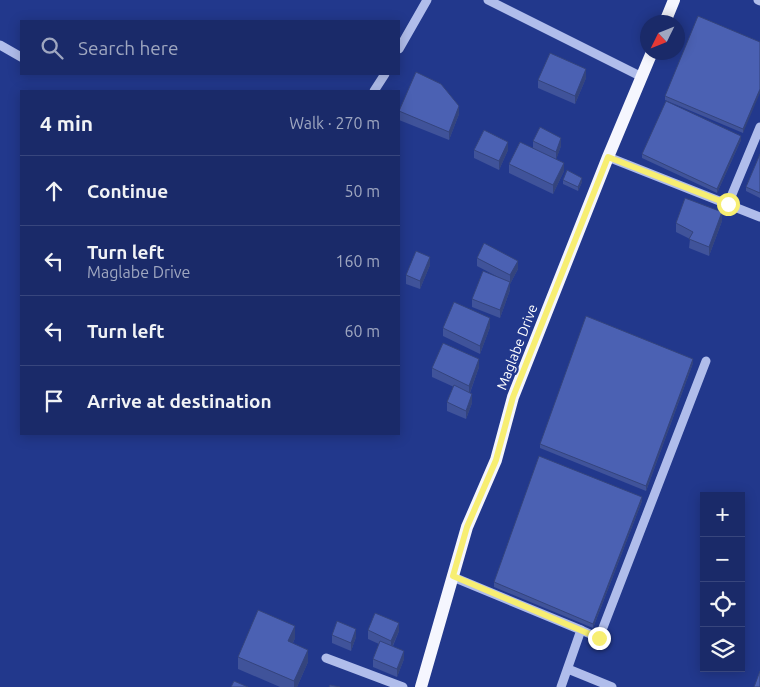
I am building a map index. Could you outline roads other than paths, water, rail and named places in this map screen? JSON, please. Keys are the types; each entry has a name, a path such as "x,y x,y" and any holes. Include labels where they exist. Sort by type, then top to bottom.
{"main road":[{"path":"668,15 674,0"},
{"name":"Maglabe Drive","path":"421,687 467,527 496,460 513,397 608,157 649,60"}],"street":[{"path":"400,47 427,0"},
{"path":"488,0 642,77"},
{"path":"0,45 20,56"},
{"path":"375,90 383,75"},
{"path":"728,204 760,127"},
{"path":"608,157 760,217"},
{"path":"453,576 599,638 706,361"},
{"path":"561,687 581,630"},
{"path":"326,658 403,687"},
{"path":"568,669 612,687"}]}
